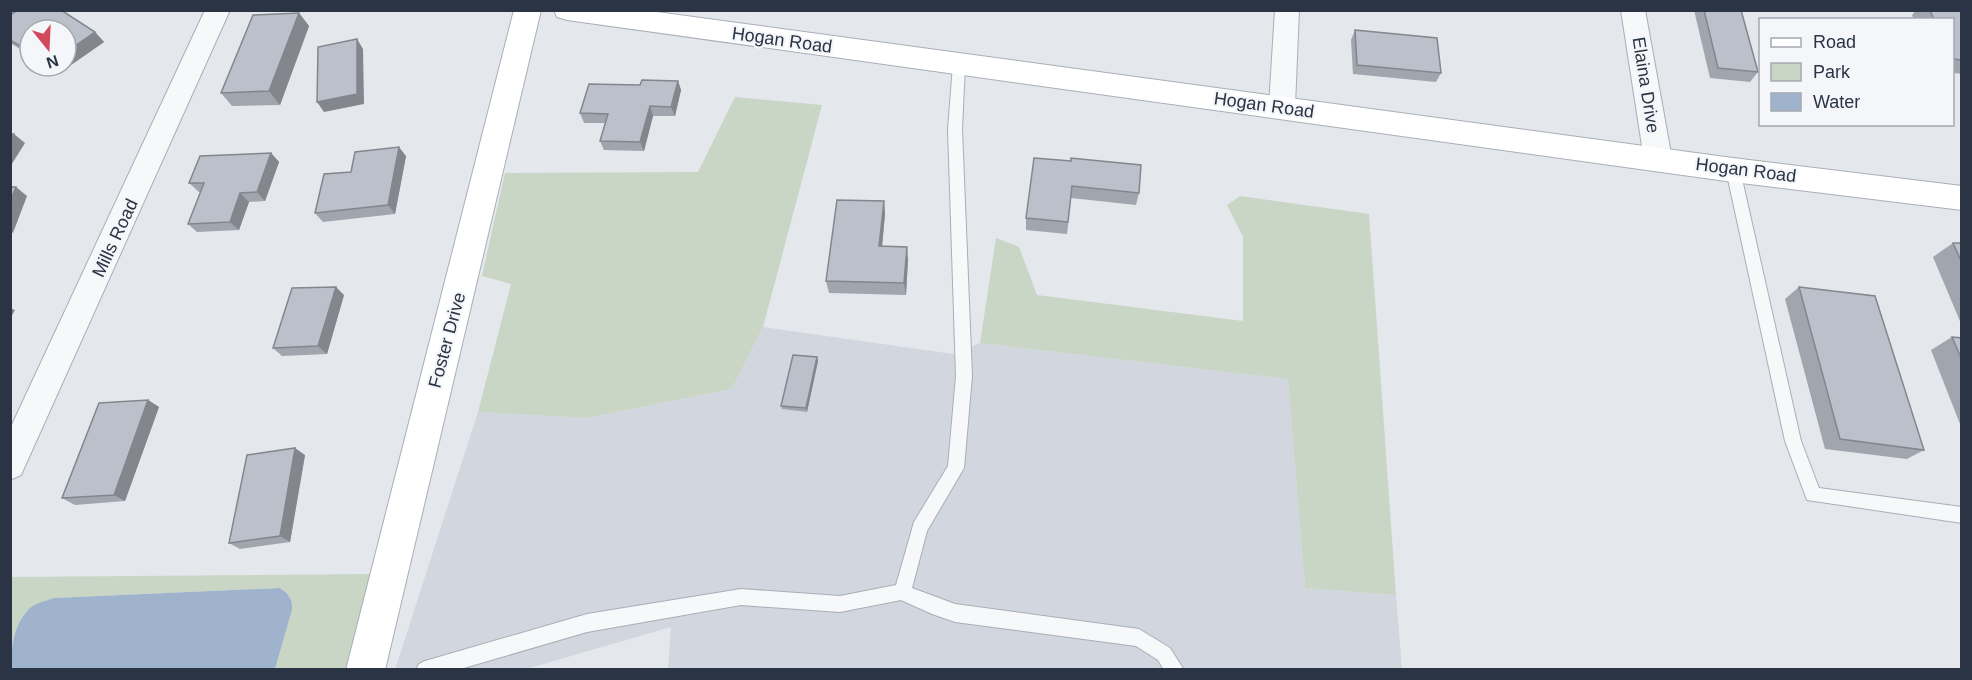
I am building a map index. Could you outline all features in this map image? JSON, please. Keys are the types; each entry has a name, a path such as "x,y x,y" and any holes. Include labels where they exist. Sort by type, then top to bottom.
{"main road":[{"name":"Foster Drive","path":"365,669 404,504 494,162 528,10"},
{"name":"Hogan Road","path":"567,10 1282,106 1733,170 1962,198"}],"street":[{"name":"Mills Road","path":"10,465 218,10"},
{"path":"1282,106 1287,10"},
{"name":"Elaina Drive","path":"1633,10 1658,159"}],"lane":[{"path":"902,592 920,528 956,468 964,376 955,129 959,64"},
{"path":"1733,170 1792,441 1813,495 1962,515"},
{"path":"425,669 587,623 741,597 840,604 902,592 932,606 955,613 1139,638 1164,654 1175,669"}],"shaded area":[{"path":"763,327 953,354 980,343 1288,379 1305,588 1396,595 1402,669 668,669 671,627 526,669 395,670 478,412 587,418 732,389"}],"green space":[{"path":"735,97 822,105 763,327 732,389 587,418 478,412 511,284 482,276 505,173 698,172"},
{"path":"1240,196 1369,214 1396,595 1305,588 1288,379 980,343 996,238 1019,247 1037,295 1243,321 1243,237 1227,205"},
{"path":"372,574 348,670 275,669 292,610 290,597 280,588 54,598 31,611 11,648 10,577"}],"water":[{"path":"280,588 290,597 292,610 275,669 11,669 11,654 19,623 28,610 40,602 54,598"}],"building":[{"path":"18,10 61,10 73,18 18,18 18,45 10,40 10,15"},
{"path":"1704,10 1741,10 1758,72 1718,68"},
{"path":"1930,10 1962,10 1962,60 1954,59 1954,18 1933,18"},
{"path":"299,13 269,91 221,93 253,15"},
{"path":"78,21 95,32 78,44"},
{"path":"1355,30 1437,38 1441,73 1357,65"},
{"path":"357,39 357,94 317,102 318,47"},
{"path":"642,80 678,81 671,107 650,106 640,142 600,141 608,114 580,113 589,84 640,85"},
{"path":"399,147 388,205 315,213 324,174 351,172 355,152"},
{"path":"271,153 257,192 240,193 230,222 188,224 204,183 189,183 200,156"},
{"path":"1034,158 1071,161 1071,158 1141,165 1139,193 1072,186 1068,222 1026,218"},
{"path":"10,187 16,187 10,201"},
{"path":"837,200 884,201 879,246 907,247 904,283 826,281"},
{"path":"1953,243 1962,243 1962,263"},
{"path":"336,287 318,346 273,348 292,288"},
{"path":"1799,287 1875,296 1924,450 1840,439"},
{"path":"1952,337 1962,338 1962,360"},
{"path":"793,355 817,357 806,408 781,406"},
{"path":"148,400 114,495 62,498 99,403"},
{"path":"295,448 280,536 229,543 247,455"}]}
